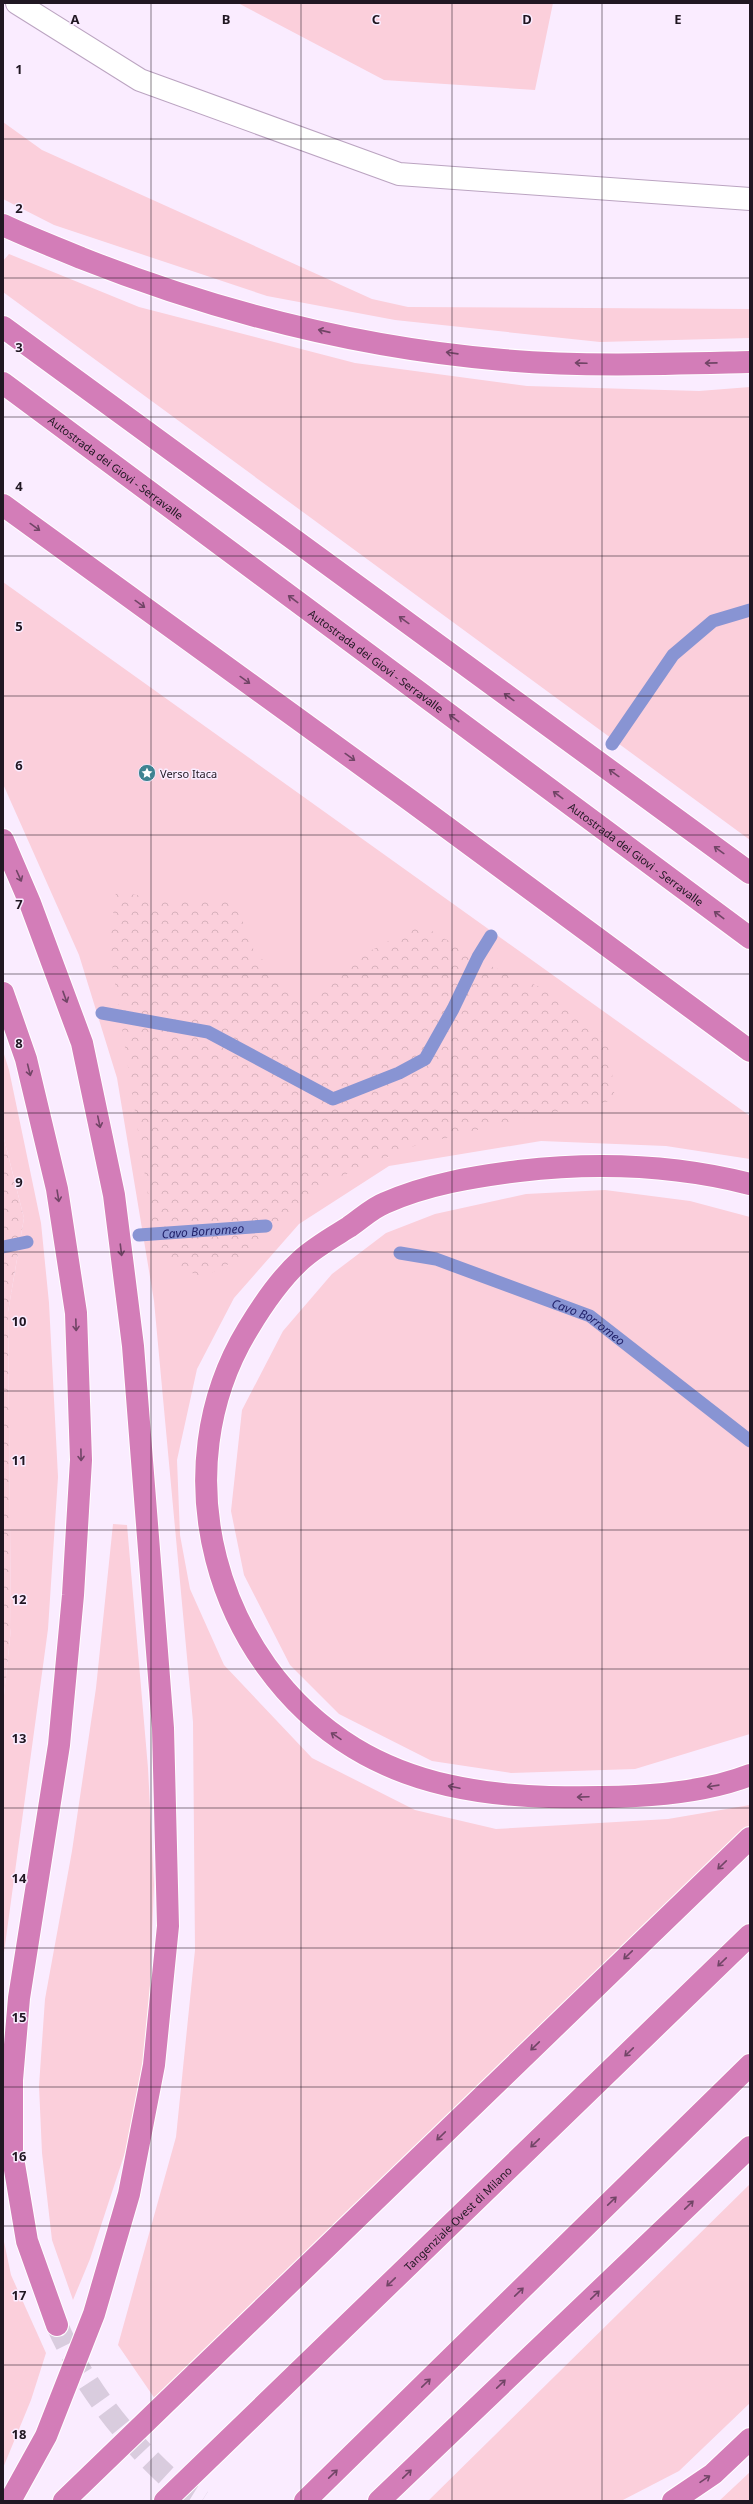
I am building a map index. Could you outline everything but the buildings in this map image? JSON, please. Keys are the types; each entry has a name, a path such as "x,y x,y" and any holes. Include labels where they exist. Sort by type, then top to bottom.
{"highway":[{"path":"3,225 130,277 214,305 370,342 503,360 628,364 750,362"},
{"path":"3,327 750,873"},
{"name":"Autostrada dei Giovi - Serravalle","path":"3,383 750,938"},
{"path":"3,504 411,801 750,1051"},
{"path":"3,840 30,903 82,1043 114,1195 133,1346 163,1728 168,1926 154,2065 129,2194 94,2314 46,2436 10,2501"},
{"path":"3,993 26,1059 57,1189 76,1313 81,1460 73,1595 59,1745 19,1998 12,2080 12,2152 27,2241 57,2325"},
{"path":"750,1184 710,1174 632,1166 553,1167 476,1177 435,1185 381,1204 301,1260 264,1302 236,1349 219,1392 208,1437 205,1488 210,1539 219,1574 223,1588 243,1633 265,1668 292,1699 322,1727 355,1749 394,1768 434,1782 513,1796 580,1797 657,1794 727,1784 750,1775"},
{"path":"64,2501 750,1838"},
{"name":"Tangenziale Ovest di Milano","path":"165,2501 750,1935"},
{"path":"305,2501 750,2065"},
{"path":"379,2501 750,2147"},
{"path":"673,2501 713,2474 750,2439"}],"lane":[{"path":"17,3 140,80 399,174 750,199"}],"green space":[{"path":"238,3 553,3 535,90 384,80"},
{"path":"3,122 42,150 372,299 408,307 750,309 750,338 600,342 395,320 267,296 54,225 3,199"},
{"path":"9,254 139,307 355,363 527,386 699,391 750,387 750,840 3,292 3,261"},
{"path":"3,582 750,1116 750,1159 666,1146 541,1141 389,1166 299,1224 234,1298 197,1369 177,1460 180,1535 190,1589 224,1665 312,1758 415,1810 496,1829 668,1819 750,1805 750,1828 155,2399 118,2345 176,2137 195,1950 193,1722 154,1301 117,1078 79,955 3,784"},
{"path":"116,892 186,902 235,898 251,946 304,1009 348,963 420,924 491,966 556,994 608,1037 615,1100 525,1118 414,1146 315,1187 253,1252 201,1278 157,1253 109,945"},
{"path":"3,1051 9,1070 41,1223 49,1303 58,1477 48,1629 3,1960 3,1705 11,1628 8,1312 24,1218 3,1135"},
{"path":"3,1135 24,1218 8,1312 11,1628 3,1705"},
{"path":"605,1190 690,1201 750,1217 750,1734 635,1769 511,1773 432,1761 339,1714 290,1665 244,1575 231,1511 242,1410 283,1331 332,1274 386,1233 435,1214 526,1194"},
{"path":"113,1524 127,1525 148,1768 154,1885 149,2011 136,2119 90,2259 73,2300 52,2240 42,2153 39,2086 45,1999 72,1851 96,1688"},
{"path":"750,2184 750,2403 679,2471 621,2501 428,2501"},
{"path":"3,2237 11,2275 46,2353 31,2400 3,2468"},
{"path":"750,2472 750,2501 719,2501"}],"waterway":[{"path":"612,744 673,655 713,621 750,610"},
{"path":"102,1013 208,1032 333,1099 399,1073 425,1059 453,1009 478,957 491,936"},
{"name":"Cavo Borromeo","path":"139,1235 266,1226"},
{"name":"Cavo Borromeo","path":"3,1247 27,1242"},
{"name":"Cavo Borromeo","path":"400,1253 436,1259 590,1316 750,1441"}],"tunnel":[{"path":"57,2325 67,2346 91,2387 120,2426 152,2462 173,2481 202,2501"}],"place":[{"name":"Verso Itaca","path":"147,773"}]}
